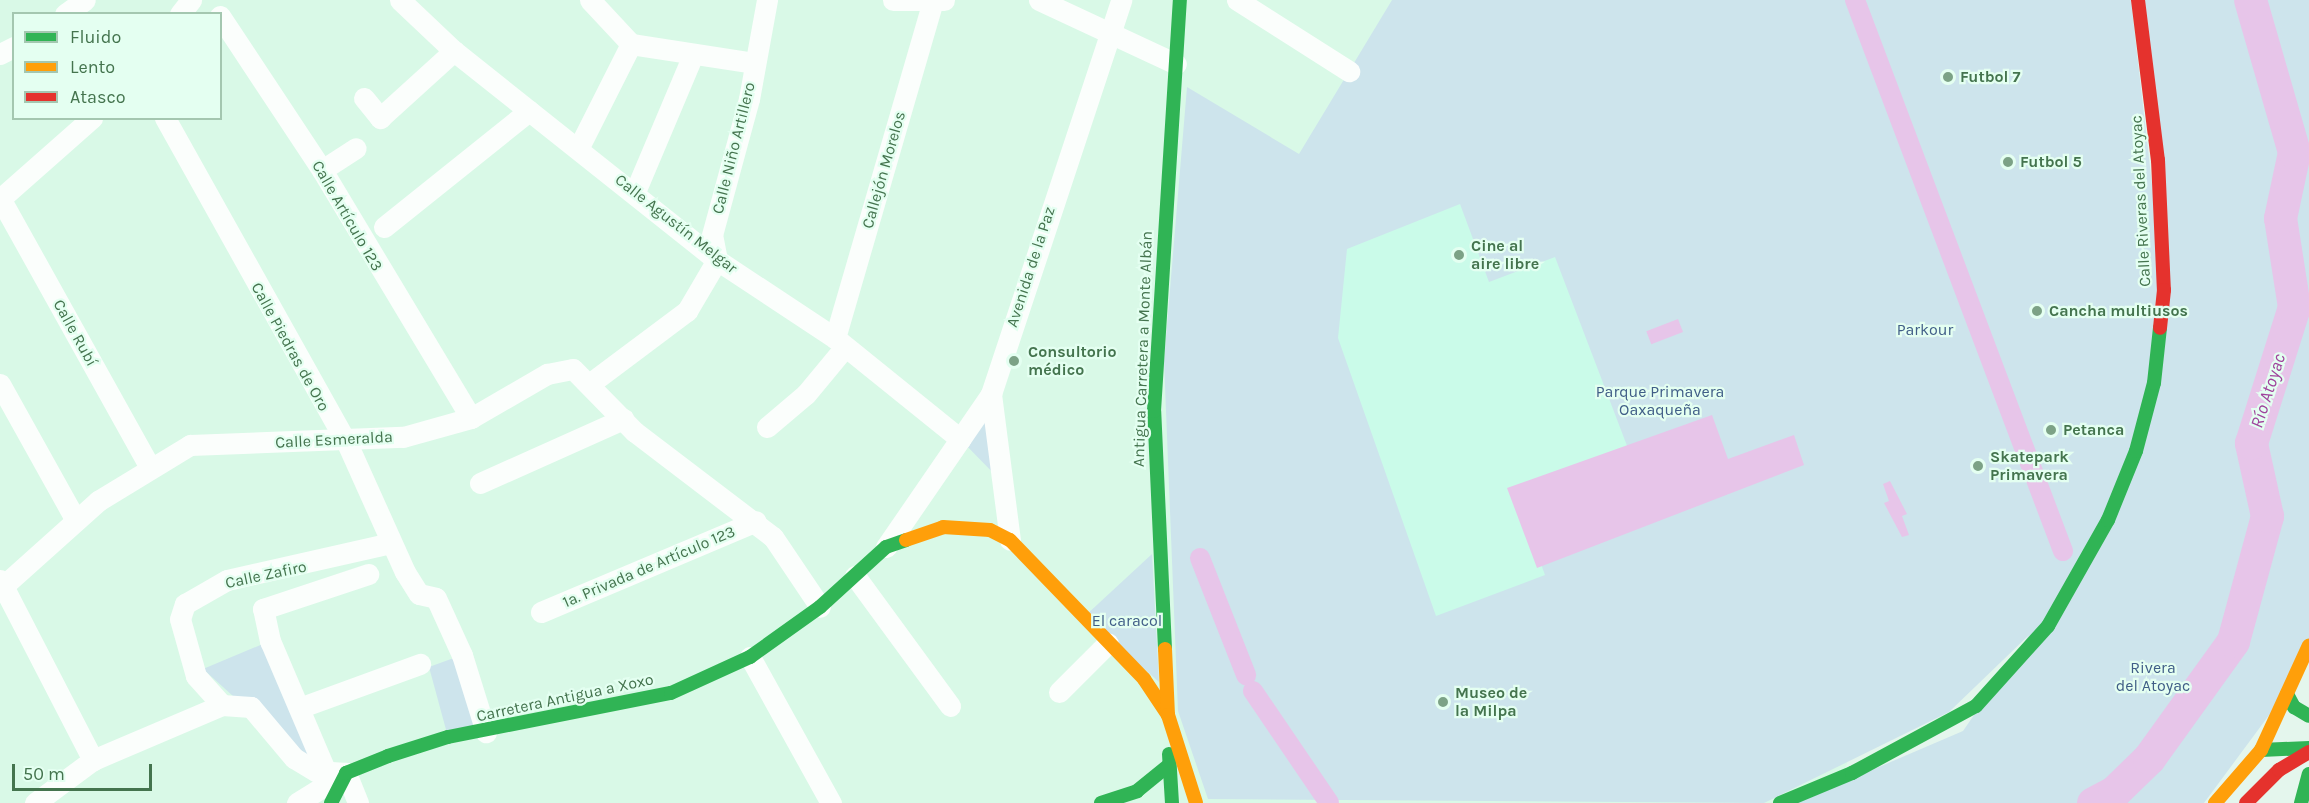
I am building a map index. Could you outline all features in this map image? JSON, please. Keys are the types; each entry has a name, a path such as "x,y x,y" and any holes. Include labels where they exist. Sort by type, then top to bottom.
{"street":[{"path":"68,12 85,0"},
{"path":"182,12 191,0"},
{"path":"590,0 631,44 754,63"},
{"name":"Calle Niño Artillero","path":"717,260 712,235 767,0"},
{"path":"893,0 939,1"},
{"path":"1039,0 1106,34 1176,64"},
{"name":"Avenida de la Paz","path":"886,547 991,394 1106,34 1120,0"},
{"name":"Antigua Carretera a Monte Albán","path":"1180,0 1154,411 1168,715 1196,803"},
{"path":"1237,0 1349,71"},
{"name":"Calle Riveras del Atoyac","path":"1780,803 1852,773 1976,706 2048,626 2108,520 2136,451 2154,383 2164,290 2158,160 2138,0"},
{"name":"Calle Agustín Melgar","path":"400,1 454,51 529,111 579,147 717,260 840,343 960,439"},
{"name":"Callejón Morelos","path":"840,343 939,1"},
{"name":"Calle Artículo 123","path":"222,18 322,170 471,418"},
{"path":"579,147 631,44"},
{"path":"364,98 380,118 454,51"},
{"path":"635,192 693,55"},
{"path":"384,227 529,111"},
{"path":"0,198 90,120"},
{"name":"Calle Piedras de Oro","path":"166,120 347,443 391,543 419,594 436,598 441,607 486,732"},
{"path":"322,170 356,148"},
{"name":"Calle Rubí","path":"0,198 150,467"},
{"path":"717,260 687,311 592,382 623,419 672,462 756,521 794,562 820,607"},
{"path":"767,427 806,394 840,343"},
{"name":"Calle Esmeralda","path":"1,585 75,519 150,467 190,445 211,442 347,443 403,437 471,418 561,369 573,369 592,382"},
{"path":"0,384 75,519"},
{"path":"991,394 1010,540"},
{"path":"480,483 623,419"},
{"name":"1a. Privada de Artículo 123","path":"541,612 756,521"},
{"name":"Carretera Antigua a Xoxo","path":"336,772 448,737 486,732 671,693 750,657 820,607 886,547 943,527 990,530 1010,540 1144,679 1168,715"},
{"name":"Calle Zafiro","path":"222,705 196,676 180,619 185,604 227,580 391,543"},
{"path":"358,803 336,772 298,708 270,641 263,609 368,574"},
{"path":"855,576 950,706"},
{"path":"1,585 93,760"},
{"path":"1059,692 1108,643"},
{"path":"2215,803 2261,750 2309,645"},
{"path":"750,657 831,803"},
{"path":"298,708 420,664"},
{"path":"2287,694 2294,707 2309,716"},
{"path":"35,803 93,760 222,705 251,707 294,758 336,772"},
{"path":"1168,715 1172,803"},
{"path":"2261,750 2309,750"},
{"path":"2246,803 2279,770 2309,750"},
{"path":"1101,803 1137,790 1169,765"},
{"path":"297,803 336,772"},
{"path":"331,803 336,772"},
{"path":"2301,803 2309,774"}],"shaded area":[{"path":"0,0 2155,0 1831,803 0,803"},
{"path":"1678,319 1683,332 1651,344 1646,331"},
{"path":"1712,415 1728,459 1794,435 1804,465 1537,568 1507,488"},
{"path":"1890,481 1907,514 1902,516 1909,535 1902,537 1884,503 1889,501 1883,484"}],"green space":[{"name":"Parque Primavera Oaxaqueña","path":"1392,0 2131,0 2164,290 2137,0 2309,0 2309,645 2292,684 2204,803 1795,803 1963,731 2029,635 1949,712 1764,803 1208,799 1178,711 1164,361 1187,87 1299,154"},
{"path":"991,394 1003,483 960,439"},
{"name":"El caracol","path":"1152,554 1159,682 1085,616"},
{"path":"270,641 316,771 203,669"},
{"path":"462,655 486,732 448,737 429,667"}],"sand":[{"path":"1460,204 1489,282 1555,257 1629,451 1515,493 1545,575 1436,616 1338,338 1347,249"}],"waterway":[{"path":"1855,0 2063,551"},
{"name":"Río Atoyac","path":"2093,803 2114,792 2149,758 2233,641 2267,516 2251,443 2294,307 2280,218 2294,152 2250,0"},
{"path":"1200,558 1246,675"},
{"path":"1253,691 1329,803"}],"traffic: fast":[{"path":"1165,649 1154,411 1180,0"},
{"path":"1780,803 1852,773 1976,706 2048,626 2108,520 2136,451 2154,383 2160,328"},
{"path":"331,803 346,773 388,756 448,737 671,693 750,657 820,607 886,547 906,540"},
{"path":"2287,694 2294,707 2309,716"},
{"path":"2261,750 2309,748"},
{"path":"1169,754 1172,803"},
{"path":"1101,803 1137,791 1169,765"},
{"path":"2301,803 2309,774"}],"traffic: slow":[{"path":"906,540 943,527 990,530 1010,540 1144,679 1168,715"},
{"path":"2215,803 2261,750 2309,645"},
{"path":"1165,649 1168,715 1196,803"}],"traffic: jam":[{"path":"2138,0 2158,160 2164,290 2160,328"},
{"path":"2246,803 2279,770 2309,752"}],"place":[{"name":"Futbol 7","path":"1948,77"},
{"name":"Futbol 5","path":"2008,162"},
{"name":"Cine al aire libre","path":"1459,255"},
{"name":"Cancha multiusos","path":"2037,311"},
{"name":"Consultorio médico","path":"1014,361"},
{"name":"Petanca","path":"2051,430"},
{"name":"Skatepark Primavera","path":"1978,466"},
{"name":"Museo de la Milpa","path":"1443,702"}],"park label":[{"name":"Parkour","path":"1925,330"},
{"name":"Rivera del Atoyac","path":"2153,677"}]}
